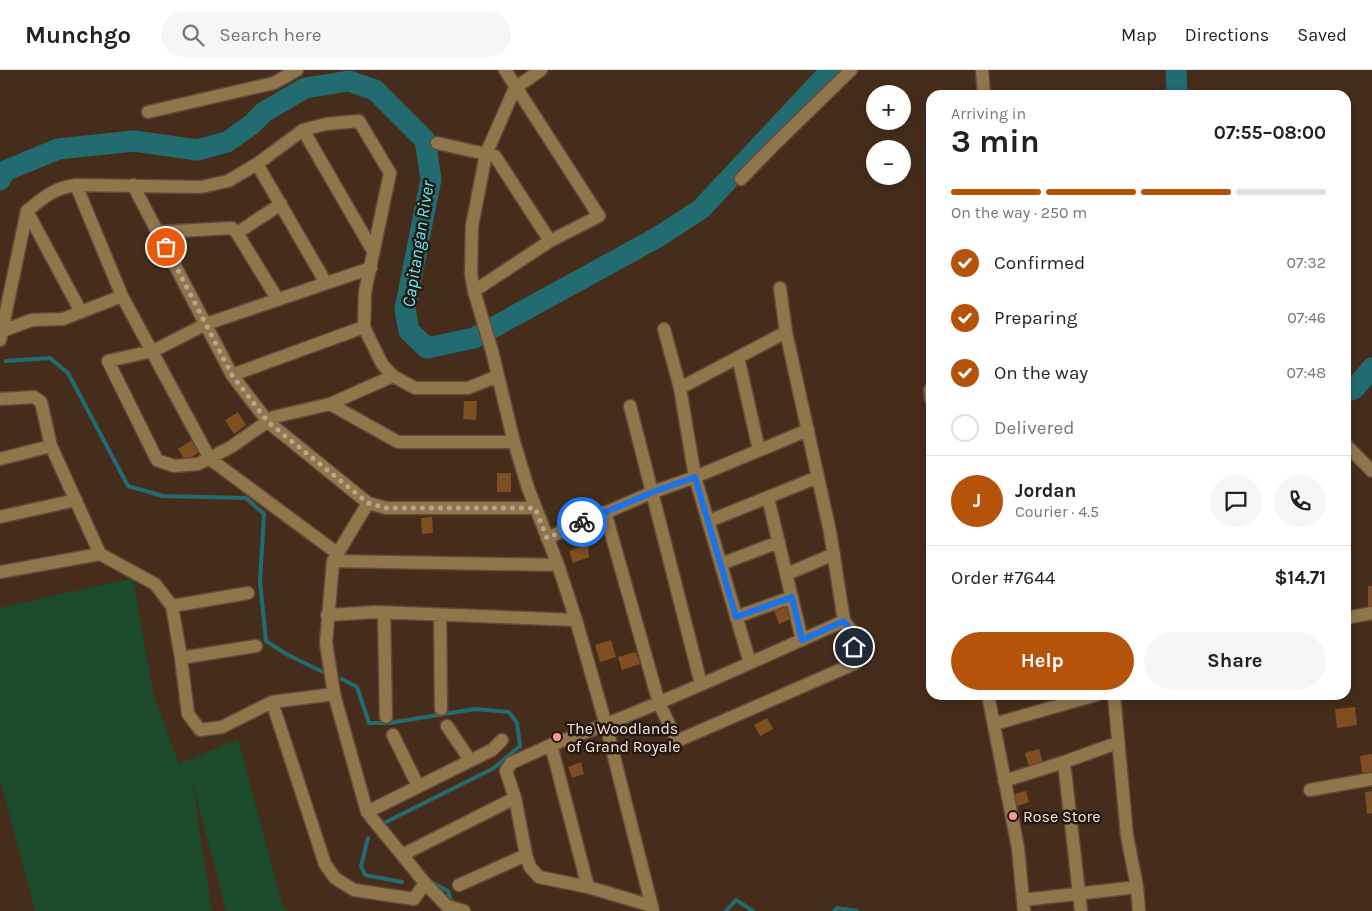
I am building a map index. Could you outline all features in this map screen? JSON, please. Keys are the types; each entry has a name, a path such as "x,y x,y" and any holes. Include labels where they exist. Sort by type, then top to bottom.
{"street":[{"path":"148,112 274,83 297,70"},
{"path":"474,291 550,241 599,216 505,70"},
{"path":"541,70 515,88 486,154 472,226 471,274 514,442 535,508 558,566 576,620 606,725 652,909"},
{"path":"741,179 851,70"},
{"path":"982,70 984,90"},
{"path":"1,336 27,211 43,197 61,188 76,185 201,187 228,181 257,164 303,130 326,124 359,121 390,173 365,292 364,327 382,364 394,376 415,388 468,388 498,376"},
{"path":"303,130 373,251"},
{"path":"437,143 495,156 550,241"},
{"path":"257,164 326,283"},
{"path":"76,185 122,296 210,459 335,557 558,566"},
{"path":"133,185 232,375 268,422 368,503 386,508 535,508"},
{"path":"237,233 281,204"},
{"path":"27,211 81,312"},
{"path":"158,232 232,228 237,233 278,300"},
{"path":"371,268 206,324 153,351 108,361 157,460 174,466 198,464 210,459 274,417 330,404 394,376"},
{"path":"605,512 659,703 677,741 856,663 851,630 844,621 834,554 786,332 780,288"},
{"path":"1,336 32,320 63,319 122,296"},
{"path":"232,375 364,327"},
{"path":"664,328 680,388 695,477 750,663"},
{"path":"680,388 786,332"},
{"path":"738,357 759,450"},
{"path":"0,399 34,397 41,402 51,446 100,554 155,584 172,606 188,714 200,730 222,727 272,702 334,694"},
{"path":"330,404 398,442 514,442"},
{"path":"630,406 701,684"},
{"path":"547,538 653,492 695,477 808,430"},
{"path":"0,459 51,446"},
{"path":"1351,450 1372,471"},
{"path":"708,522 818,477"},
{"path":"768,498 802,640"},
{"path":"0,517 76,500"},
{"path":"368,503 335,557 327,615 326,643 334,694 367,812 425,883 447,906 464,911"},
{"path":"721,564 779,542"},
{"path":"0,572 100,554"},
{"path":"787,574 834,554"},
{"path":"172,606 248,593"},
{"path":"736,617 792,597"},
{"path":"327,615 384,613 576,620"},
{"path":"384,613 386,717"},
{"path":"1351,617 1372,613"},
{"path":"440,615 441,709"},
{"path":"652,909 588,888 539,877 530,867 526,855 515,798 506,771 511,763 551,744 606,725 659,703 844,621"},
{"path":"181,658 256,646"},
{"path":"989,700 1018,848 1024,906 1079,895 1137,887"},
{"path":"994,724 1078,700"},
{"path":"1114,700 1127,836 1137,887 1139,911"},
{"path":"272,702 325,864 335,878 354,890 412,905 425,883"},
{"path":"447,726 470,760"},
{"path":"393,735 418,786"},
{"path":"367,812 492,750 502,740"},
{"path":"1004,781 1117,743"},
{"path":"551,744 588,888"},
{"path":"1064,762 1081,911"},
{"path":"1310,790 1372,779"},
{"path":"402,855 515,798"},
{"path":"459,885 526,855"}],"green space":[{"path":"133,578 153,692 179,764 238,739 283,908 289,911 226,911 192,780 212,911 35,911 0,780 0,608"}],"building":[{"path":"464,401 477,401 476,420 463,419"},
{"path":"238,412 246,425 234,434 225,420"},
{"path":"192,440 199,452 186,461 178,449"},
{"path":"497,473 511,473 511,492 497,492"},
{"path":"432,517 433,533 422,534 421,518"},
{"path":"588,544 589,557 573,563 569,551"},
{"path":"1368,586 1372,586 1372,608 1368,608"},
{"path":"786,605 791,619 779,624 774,610"},
{"path":"611,640 616,657 600,662 595,645"},
{"path":"636,652 640,664 622,670 618,657"},
{"path":"1355,707 1357,725 1337,728 1335,709"},
{"path":"767,718 773,729 760,736 754,725"},
{"path":"1039,749 1043,763 1029,767 1025,753"},
{"path":"1372,754 1372,772 1362,773 1360,756"},
{"path":"581,762 584,774 572,778 568,767"},
{"path":"1026,791 1029,802 1015,807 1011,795"},
{"path":"1372,791 1372,813 1367,814 1365,792"}],"waterway":[{"name":"Capitangan River","path":"0,180 5,171 58,149 134,141 197,150 227,142 251,125 264,112 305,88 349,81 375,90 425,140 431,179 405,309 409,331 427,348 474,338 658,237 701,209 831,70"},
{"name":"Capitangan River","path":"1176,70 1177,90"},
{"path":"6,361 50,358 68,373 128,486 163,496 246,498 264,514 260,581 266,641 288,655 323,672"},
{"name":"Capitangan River","path":"1351,390 1372,368"},
{"path":"342,679 357,687 369,723 389,723 475,709 509,712 517,723 520,746 494,768 380,825"},
{"path":"368,838 361,866 365,875 402,882"},
{"path":"431,882 448,891 452,904"},
{"path":"726,911 736,900 753,911"},
{"path":"834,911 837,908 857,911"}],"way so far":[{"path":"166,247 232,375 268,422 368,503 386,508 535,508 547,538 582,522"}],"place":[{"name":"The Woodlands of Grand Royale","path":"557,737"},
{"name":"Rose Store","path":"1013,816"}],"route":[{"path":"582,522 653,492 695,477 736,617 792,597 802,640 844,621 851,630 854,647"}]}
